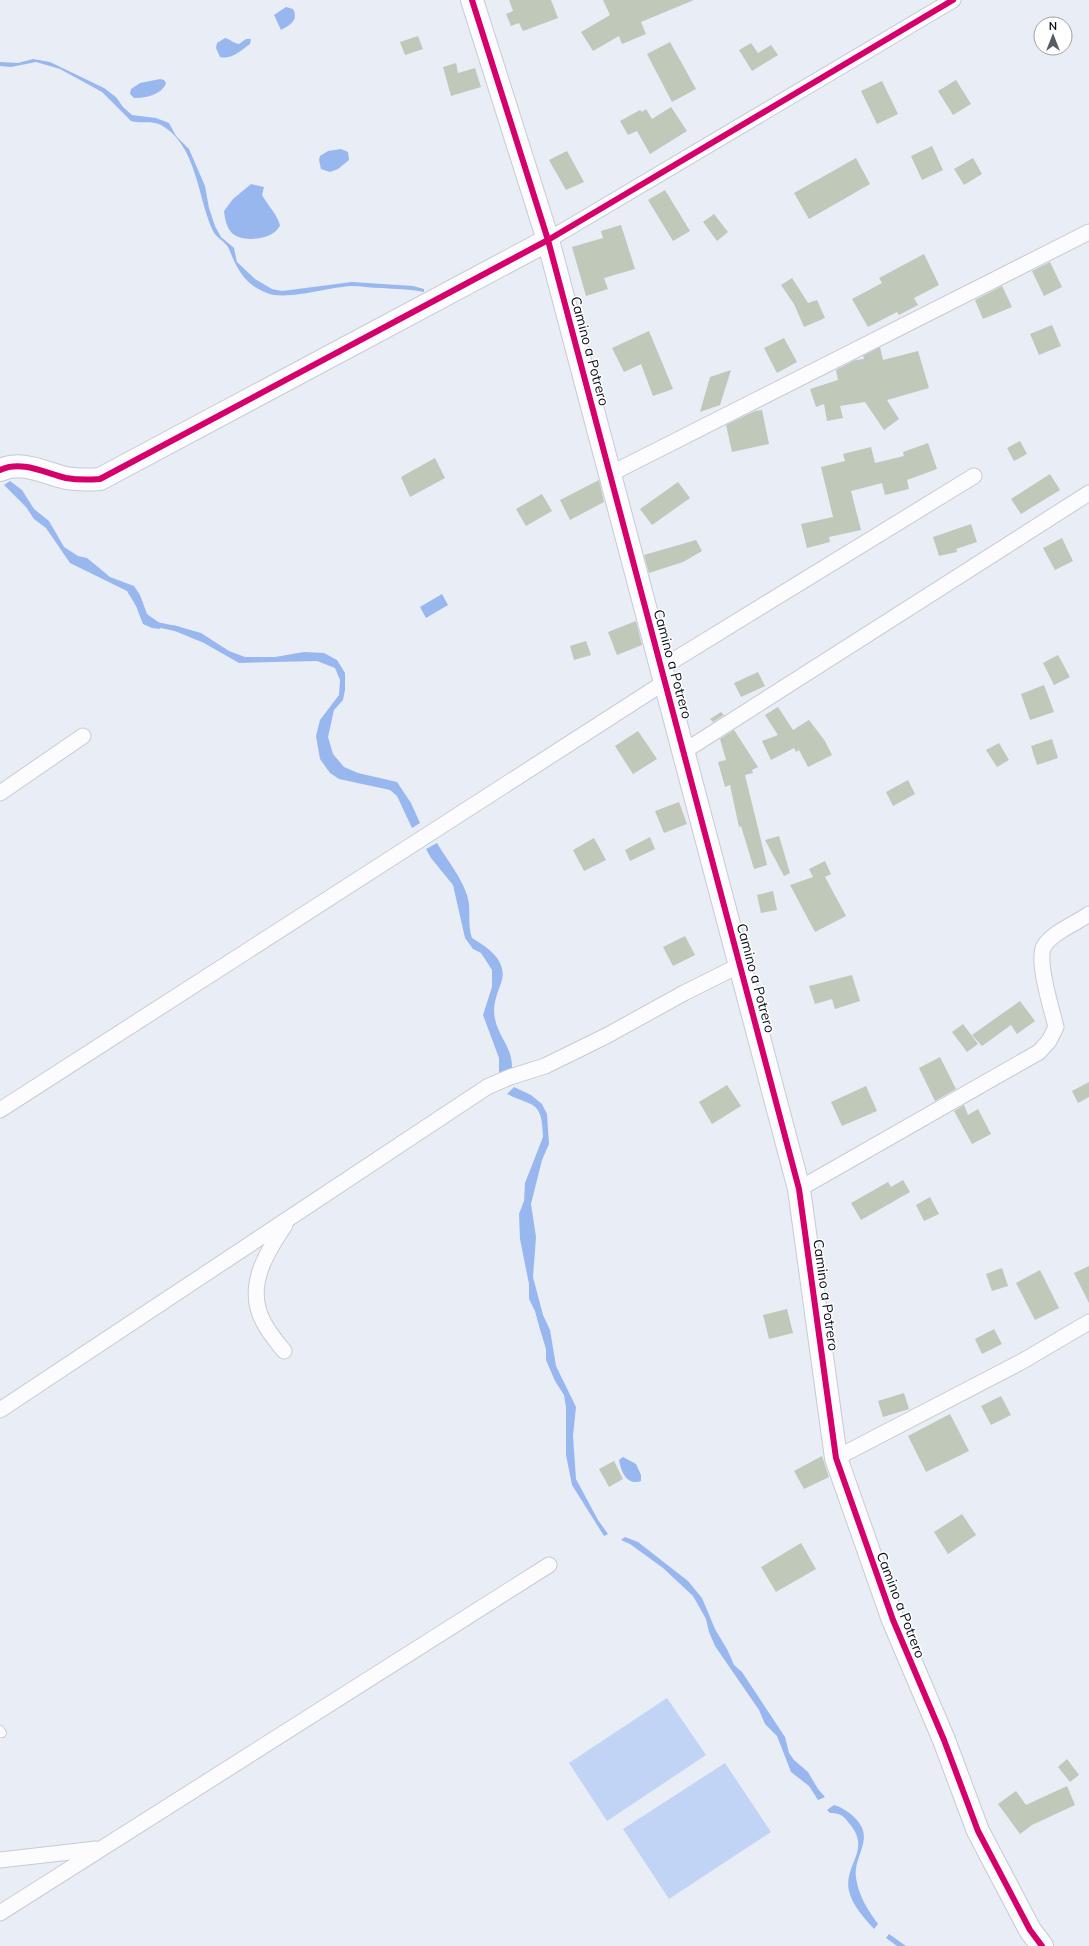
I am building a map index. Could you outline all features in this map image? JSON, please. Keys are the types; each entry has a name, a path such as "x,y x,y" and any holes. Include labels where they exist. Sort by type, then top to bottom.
{"street":[{"name":"Camino a Potrero","path":"472,0 548,240 799,1189 836,1458 892,1620 944,1740 978,1831 1039,1945"},
{"path":"0,470 6,468 23,467 83,480 100,479 548,240 953,0"},
{"path":"610,474 1089,232"},
{"path":"0,1110 663,675 974,476"},
{"path":"684,752 1088,495"},
{"path":"0,793 83,736"},
{"path":"799,1189 1039,1052 1050,1041 1056,1027 1041,967 1044,947 1057,934 1089,914"},
{"path":"0,1410 487,1087 510,1077 545,1066 740,965"},
{"path":"284,1351 263,1322 258,1310 255,1296 258,1273 272,1245 289,1219"},
{"path":"836,1458 1021,1362 1089,1322"},
{"path":"0,1913 550,1565"},
{"path":"0,1860 99,1849"}],"shaded area":[{"path":"667,1698 706,1755 607,1821 569,1763"},
{"path":"725,1763 771,1832 669,1899 623,1829"}],"water":[{"path":"286,7 293,9 295,16 293,22 281,30 274,15"},
{"path":"225,38 239,44 246,39 251,39 250,44 236,54 224,58 220,57 216,48 217,43"},
{"path":"33,59 50,62 104,88 116,97 123,107 132,115 156,118 169,123 176,136 189,149 205,186 209,208 215,226 221,237 234,248 237,262 255,279 272,289 282,291 352,282 413,286 424,289 424,292 351,286 296,295 275,295 259,290 243,276 235,263 228,246 212,229 189,158 182,145 173,134 161,125 150,122 131,121 102,92 60,69 36,62 11,67 0,66 0,62 18,63"},
{"path":"160,79 164,80 166,83 161,90 153,95 134,98 130,94 131,89 140,83"},
{"path":"341,149 348,152 349,160 338,169 330,172 321,169 319,160 320,156 328,151"},
{"path":"251,184 264,187 262,195 280,226 275,232 264,237 245,239 235,235 229,230 224,211 233,199"},
{"path":"10,481 22,490 34,509 49,521 64,547 78,556 87,558 110,577 134,586 140,595 147,614 161,624 160,629 152,628 143,624 136,606 127,591 70,563 46,528 34,519 26,507 4,485"},
{"path":"442,594 448,605 426,618 420,607"},
{"path":"173,625 201,633 229,651 245,657 275,657 304,652 324,653 337,660 345,673 345,690 343,700 334,710 328,737 333,754 344,767 358,773 397,782 411,803 420,823 412,828 397,796 390,790 339,779 330,773 320,759 316,736 320,720 339,695 340,680 335,668 317,661 239,663 204,643 170,629"},
{"path":"437,843 465,888 469,904 472,938 490,950 499,961 502,968 503,975 495,1000 494,1014 499,1032 510,1055 512,1071 499,1075 499,1058 483,1015 492,987 492,970 481,953 473,949 465,938 453,885 431,858 426,849"},
{"path":"514,1087 531,1095 542,1104 547,1114 549,1144 542,1160 531,1204 536,1237 533,1277 543,1315 550,1330 556,1366 576,1407 573,1436 576,1479 598,1520 608,1534 604,1536 572,1485 566,1455 566,1407 564,1395 555,1381 546,1360 546,1349 535,1311 529,1299 529,1284 520,1239 519,1214 524,1201 525,1183 543,1137 539,1111 530,1104 507,1094"},
{"path":"623,1457 636,1464 641,1475 641,1481 632,1482 628,1480 621,1469 619,1460"},
{"path":"625,1537 638,1542 688,1581 702,1598 715,1629 728,1651 734,1665 742,1672 785,1737 789,1753 794,1760 808,1772 818,1789 825,1797 818,1800 809,1786 791,1772 777,1736 765,1724 759,1710 715,1646 709,1632 706,1619 693,1596 663,1568 630,1544 621,1540"},
{"path":"834,1805 844,1809 852,1815 860,1823 863,1831 863,1846 856,1869 856,1878 859,1891 864,1902 878,1924 874,1929 859,1912 849,1891 850,1872 856,1856 858,1841 855,1832 844,1818 838,1814 830,1813 827,1810"},
{"path":"889,1934 906,1946 897,1946 886,1938"}],"building":[{"path":"509,0 551,0 558,18 523,31 519,23 511,26 506,14 513,11"},
{"path":"603,0 694,0 641,22 646,34 622,44 619,36 593,51 581,32 610,15"},
{"path":"418,36 423,49 405,55 400,42"},
{"path":"670,42 696,89 672,102 647,54"},
{"path":"751,43 758,53 771,45 778,55 752,71 739,50"},
{"path":"456,63 458,73 475,68 481,87 451,96 443,67"},
{"path":"956,80 971,104 953,115 938,91"},
{"path":"882,81 898,114 877,124 861,91"},
{"path":"671,107 687,131 650,154 637,131 628,135 620,121 640,110 642,112 646,109 652,119"},
{"path":"932,146 943,170 922,180 911,156"},
{"path":"567,151 584,182 566,190 549,160"},
{"path":"856,158 870,184 809,219 794,193"},
{"path":"973,158 982,174 964,185 954,169"},
{"path":"665,190 690,231 673,241 648,200"},
{"path":"714,214 728,232 717,241 703,222"},
{"path":"621,225 635,269 604,278 608,289 586,296 572,247 603,238 601,231"},
{"path":"924,254 939,285 914,298 918,305 899,315 897,312 868,327 852,299 882,283 879,278"},
{"path":"1050,262 1062,287 1044,296 1032,271"},
{"path":"792,278 808,303 817,300 825,318 804,327 794,304 781,285"},
{"path":"1002,286 1012,307 983,319 975,300"},
{"path":"1052,325 1061,346 1039,355 1030,334"},
{"path":"649,331 673,389 653,396 641,364 624,372 612,348"},
{"path":"784,338 797,362 777,373 764,348"},
{"path":"880,347 883,360 918,351 929,388 887,400 899,419 884,430 865,402 840,406 843,418 827,421 824,404 816,407 810,389 838,380 836,370 855,360 864,359 863,356"},
{"path":"731,370 720,405 700,412 710,377"},
{"path":"762,410 769,444 732,452 726,425 755,411"},
{"path":"1020,441 1027,454 1014,461 1007,448"},
{"path":"928,443 937,469 907,480 909,489 885,495 882,483 851,491 861,530 829,537 830,542 807,548 801,524 833,517 821,467 845,461 843,454 871,447 875,463 904,456 903,452"},
{"path":"435,458 445,478 410,497 401,477"},
{"path":"1050,474 1060,490 1021,514 1011,499"},
{"path":"599,480 604,502 570,520 560,500"},
{"path":"678,482 690,498 652,525 640,509"},
{"path":"542,494 552,511 526,526 516,509"},
{"path":"971,524 977,542 956,549 957,552 939,556 933,537"},
{"path":"1062,538 1073,561 1055,570 1043,548"},
{"path":"696,540 702,551 683,562 649,573 644,555"},
{"path":"636,621 642,645 617,655 608,632"},
{"path":"586,641 591,655 574,660 570,646"},
{"path":"1058,655 1070,677 1054,685 1043,663"},
{"path":"758,672 765,686 741,697 734,683"},
{"path":"1044,685 1054,712 1030,720 1021,694"},
{"path":"778,707 793,730 809,720 825,741 832,755 808,767 799,750 796,752 794,748 771,760 762,741 778,735 765,715"},
{"path":"721,712 724,715 713,722 710,719"},
{"path":"734,730 758,767 752,770 753,773 745,775 767,865 754,869 741,826 739,827 730,785 725,787 718,762 726,760 720,739"},
{"path":"638,731 657,759 633,774 615,746"},
{"path":"1052,739 1058,758 1037,765 1031,746"},
{"path":"999,743 1009,760 997,767 986,750"},
{"path":"908,780 915,794 893,806 886,792"},
{"path":"679,802 687,824 664,833 655,811"},
{"path":"779,836 790,873 784,876 765,840"},
{"path":"650,837 655,849 630,861 625,850"},
{"path":"594,838 606,860 584,871 573,850"},
{"path":"825,861 831,874 825,877 846,916 815,932 790,885 813,877 809,869"},
{"path":"773,891 777,910 761,913 757,895"},
{"path":"685,936 695,955 673,966 663,947"},
{"path":"852,975 860,1001 835,1009 832,999 815,1004 809,986"},
{"path":"1020,1001 1035,1021 1017,1034 1011,1025 982,1046 972,1035"},
{"path":"963,1024 978,1044 967,1052 952,1032"},
{"path":"940,1057 956,1089 935,1101 919,1068"},
{"path":"1089,1082 1089,1097 1078,1103 1072,1091"},
{"path":"727,1085 741,1106 712,1124 699,1102"},
{"path":"866,1086 877,1111 842,1126 831,1102"},
{"path":"964,1105 968,1115 978,1109 991,1134 972,1144 954,1111"},
{"path":"903,1180 910,1192 861,1220 851,1203 888,1182 891,1187"},
{"path":"930,1197 939,1214 924,1221 916,1205"},
{"path":"1089,1266 1089,1303 1074,1273"},
{"path":"1002,1268 1008,1286 992,1291 986,1274"},
{"path":"1040,1270 1059,1308 1035,1320 1016,1283"},
{"path":"787,1309 793,1333 769,1339 763,1315"},
{"path":"994,1329 1002,1344 982,1354 975,1339"},
{"path":"904,1393 909,1409 883,1417 878,1401"},
{"path":"1001,1396 1011,1415 991,1425 981,1406"},
{"path":"950,1414 969,1451 926,1472 908,1436"},
{"path":"822,1456 829,1477 804,1489 794,1471"},
{"path":"614,1461 623,1479 609,1487 599,1469"},
{"path":"962,1514 976,1535 948,1554 934,1532"},
{"path":"801,1543 816,1569 776,1592 761,1567"},
{"path":"1067,1759 1079,1775 1070,1782 1058,1767"},
{"path":"1067,1786 1075,1805 1032,1825 1020,1834 998,1804 1016,1791 1026,1805"}],"waterway":[{"path":"154,624 178,629"}],"cycle path":[{"path":"472,0 548,240 799,1189 836,1458 893,1620 944,1740 978,1831 1030,1930 1042,1946"},
{"path":"0,470 17,466 33,468 66,478 83,480 100,479 548,240 953,0"}]}
